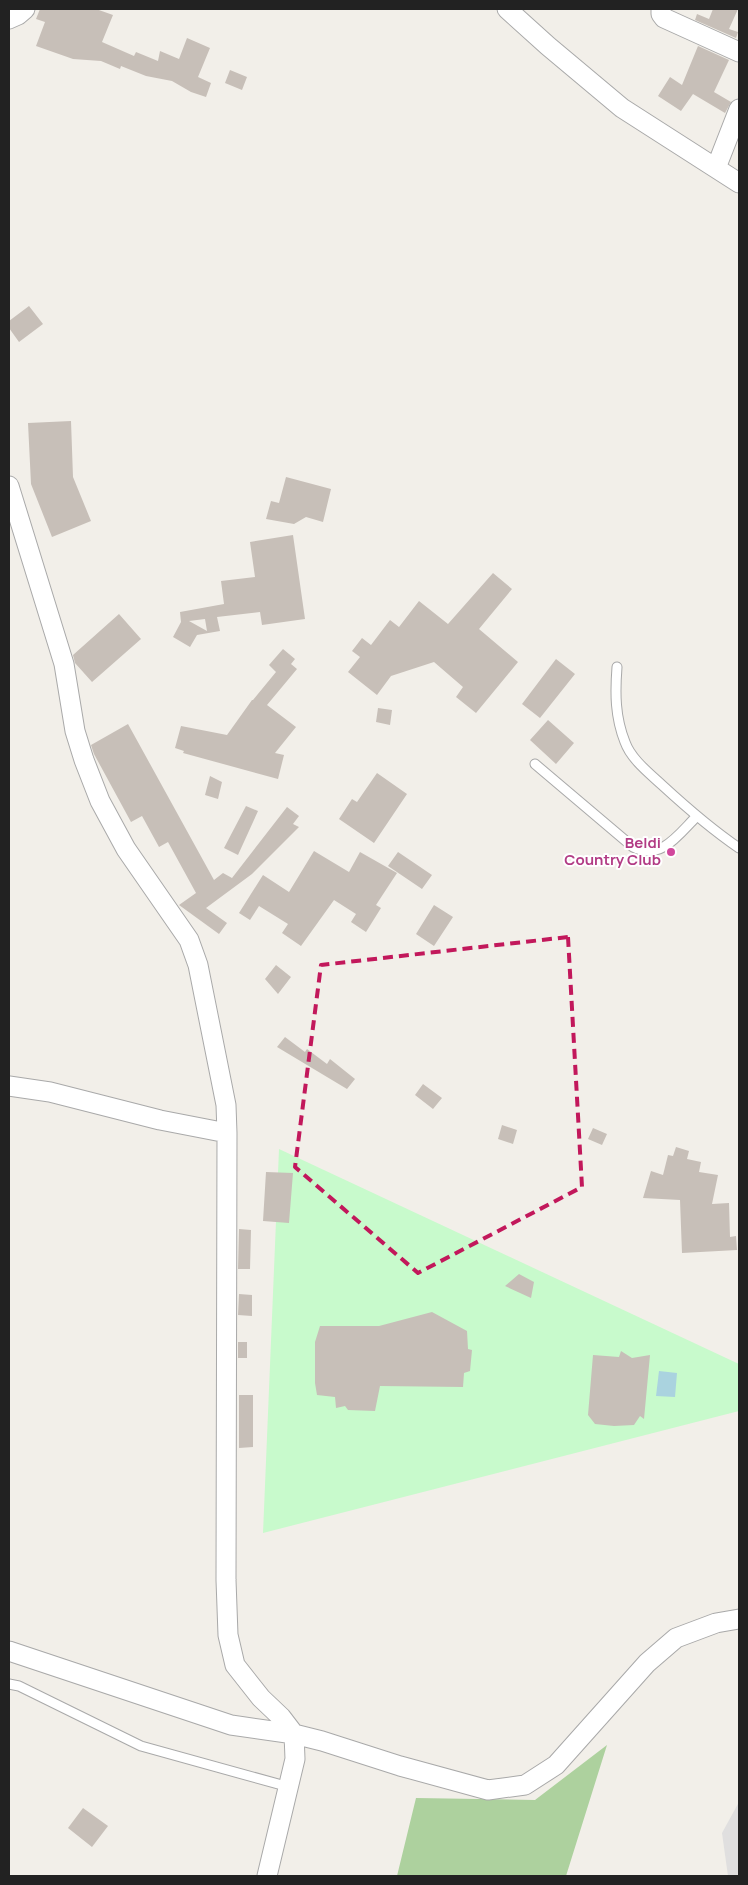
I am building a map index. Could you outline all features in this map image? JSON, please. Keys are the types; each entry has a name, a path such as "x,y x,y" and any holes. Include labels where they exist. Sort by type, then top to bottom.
{"street":[{"path":"9,20 18,16 25,9"},
{"path":"507,9 622,108 739,183"},
{"path":"661,9 661,14 664,18 739,52"},
{"path":"716,168 739,109"},
{"path":"9,486 64,664 75,731 100,801 126,848 189,940 198,965 226,1105 226,1580 228,1634 234,1665 294,1734 295,1759 267,1876"},
{"path":"9,1086 50,1092 160,1120 227,1133"},
{"path":"9,1651 231,1725 294,1734 488,1790 524,1785 556,1765 647,1663 676,1638 716,1623 739,1619"}],"lane":[{"path":"617,667 616,710 625,744 641,766 696,817 739,848"},
{"path":"535,764 638,850 650,852 661,849 696,817"},
{"path":"9,1684 19,1686 141,1746 288,1787"}],"highlighted area":[{"path":"568,937 582,1187 418,1273 295,1167 321,965"}],"shaded area":[{"path":"739,1802 739,1876 728,1876 722,1833"}],"green space":[{"path":"279,1149 739,1364 739,1411 263,1533"},
{"path":"607,1745 566,1876 397,1876 416,1798 535,1800"}],"water":[{"path":"659,1371 677,1373 675,1397 656,1396"}],"building":[{"path":"40,9 96,9 113,15 102,42 134,56 136,52 158,61 160,51 179,59 187,38 210,48 198,77 211,83 206,97 191,92 172,81 146,76 121,66 120,69 101,61 73,59 36,46 45,22 36,19"},
{"path":"713,9 738,9 729,29 738,32 736,38 695,20 697,14 709,19"},
{"path":"698,46 729,60 714,92 731,102 725,113 693,94 681,111 658,96 670,77 682,85"},
{"path":"230,70 247,77 242,90 225,83"},
{"path":"29,306 43,324 19,342 9,328 9,321"},
{"path":"71,421 73,477 91,521 52,537 31,484 28,423"},
{"path":"286,477 331,489 323,522 306,517 294,524 266,519 271,501 279,503"},
{"path":"293,535 305,619 262,625 260,612 217,617 220,631 197,635 190,647 173,637 181,622 180,612 224,604 221,581 255,577 250,542","holes":["205,619 207,631 189,621"]},
{"path":"493,573 512,589 479,629 518,662 476,713 456,697 463,687 434,662 391,676 377,695 348,672 360,657 352,651 362,638 371,645 390,620 399,627 419,601 448,624"},
{"path":"119,614 141,639 92,682 75,663 73,655"},
{"path":"283,649 295,659 291,664 297,669 267,705 296,727 275,753 284,755 278,779 183,753 184,751 175,748 181,726 227,735 252,700 276,672 269,665"},
{"path":"556,659 575,674 540,718 522,704"},
{"path":"378,708 392,710 390,725 376,722"},
{"path":"548,720 574,743 556,764 530,740"},
{"path":"128,724 214,880 223,873 232,878 287,807 299,816 293,824 299,827 252,874 206,908 227,923 219,934 179,905 196,893 168,842 159,847 142,816 131,822 94,754 91,745"},
{"path":"377,773 407,794 374,843 339,819 352,799 357,802"},
{"path":"210,776 222,782 218,799 205,795"},
{"path":"246,806 258,811 238,855 224,848"},
{"path":"314,851 349,872 360,852 397,873 376,905 381,908 366,932 351,922 356,914 334,900 301,946 282,933 288,924 259,906 250,920 239,913 263,875 289,892"},
{"path":"398,852 432,875 422,889 388,866"},
{"path":"434,905 453,917 434,946 416,934"},
{"path":"276,965 291,977 278,994 265,979"},
{"path":"285,1037 305,1052 307,1049 327,1064 330,1059 355,1079 347,1089 277,1047"},
{"path":"423,1084 442,1098 433,1109 415,1095"},
{"path":"502,1125 517,1130 513,1144 498,1139"},
{"path":"593,1128 607,1134 602,1145 588,1139"},
{"path":"676,1147 689,1151 687,1159 701,1162 699,1172 718,1175 712,1204 729,1203 730,1237 736,1236 737,1250 682,1253 680,1200 643,1198 651,1171 663,1175 668,1155 673,1156"},
{"path":"266,1172 293,1173 289,1223 263,1221"},
{"path":"239,1229 251,1230 250,1269 238,1269"},
{"path":"519,1274 534,1282 531,1298 505,1286"},
{"path":"239,1294 252,1295 252,1316 238,1315"},
{"path":"432,1312 467,1331 468,1349 472,1350 470,1371 464,1373 463,1387 380,1386 375,1411 348,1410 345,1406 336,1408 335,1397 317,1395 315,1383 315,1342 320,1326 379,1326"},
{"path":"238,1342 247,1342 247,1358 238,1358"},
{"path":"621,1351 632,1358 650,1355 644,1419 640,1416 634,1425 614,1426 595,1424 588,1415 593,1355 619,1357"},
{"path":"239,1395 253,1395 253,1447 239,1448"},
{"path":"83,1808 108,1826 92,1847 68,1828"}],"place":[{"name":"Beldi Country Club","path":"671,852"}]}
